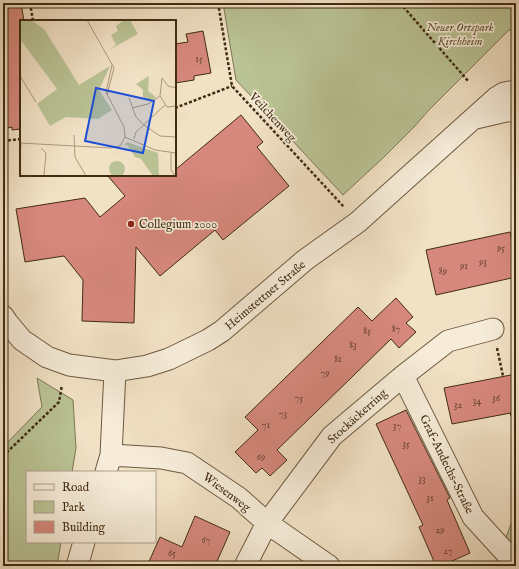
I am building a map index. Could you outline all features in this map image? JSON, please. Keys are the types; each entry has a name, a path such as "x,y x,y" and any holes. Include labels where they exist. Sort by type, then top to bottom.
{"street":[{"name":"Heimstettner Straße","path":"3,316 22,340 47,357 69,365 115,371 146,366 169,359 208,340 222,331 305,260 358,222 453,135 496,98 504,93 516,91"},
{"name":"Heimstettner Straße","path":"474,118 506,111 516,111"},
{"name":"Stockäckerring","path":"245,566 267,523 332,436 403,376 448,341 493,329"},
{"path":"108,463 115,371"},
{"name":"Graf-Andechs-Straße","path":"403,376 473,517 516,564"},
{"name":"Wiesenweg","path":"108,463 161,458 187,463 239,498 267,523 329,566"},
{"path":"77,566 84,543"}],"path":[{"path":"30,3 33,20"},
{"path":"176,108 232,86 218,3"},
{"path":"400,3 469,82"},
{"name":"Veilchenweg","path":"232,86 358,222"},
{"path":"3,142 20,138"},
{"path":"493,329 503,376"},
{"path":"3,456 59,402 62,384"},
{"path":"511,413 516,438"}],"green space":[{"name":"Neuer Ortspark Kirchheim","path":"223,3 516,3 516,31 509,30 384,157 343,195 236,80"},
{"path":"37,378 73,400 76,448 72,471 26,471 26,543 61,543 57,566 3,566 3,447 42,407"},
{"path":"516,511 516,556 503,545"}],"building":[{"path":"3,3 21,3 24,20 20,20 20,129 12,130 12,127 3,129 3,102 7,101 3,75"},
{"path":"203,31 211,73 194,76 194,80 176,83 176,44 188,42 186,34"},
{"name":"Collegium 2000","path":"241,115 263,142 257,147 289,186 223,240 215,230 160,276 136,247 134,323 82,321 83,280 64,256 25,262 16,209 85,198 100,217 125,196 108,176 176,176 176,169"},
{"path":"510,232 516,258 516,277 436,295 426,250"},
{"path":"396,298 413,317 406,323 416,332 399,348 391,339 277,450 287,460 270,476 262,468 256,473 235,452 258,430 245,417 358,307 372,321"},
{"path":"516,374 516,412 452,424 444,388"},
{"path":"406,410 450,498 447,500 470,553 441,566 436,566 419,527 423,525 376,424"},
{"path":"195,516 230,532 215,566 147,566 160,537 182,547"}],"place":[{"name":"Collegium 2000","path":"131,224"}]}
